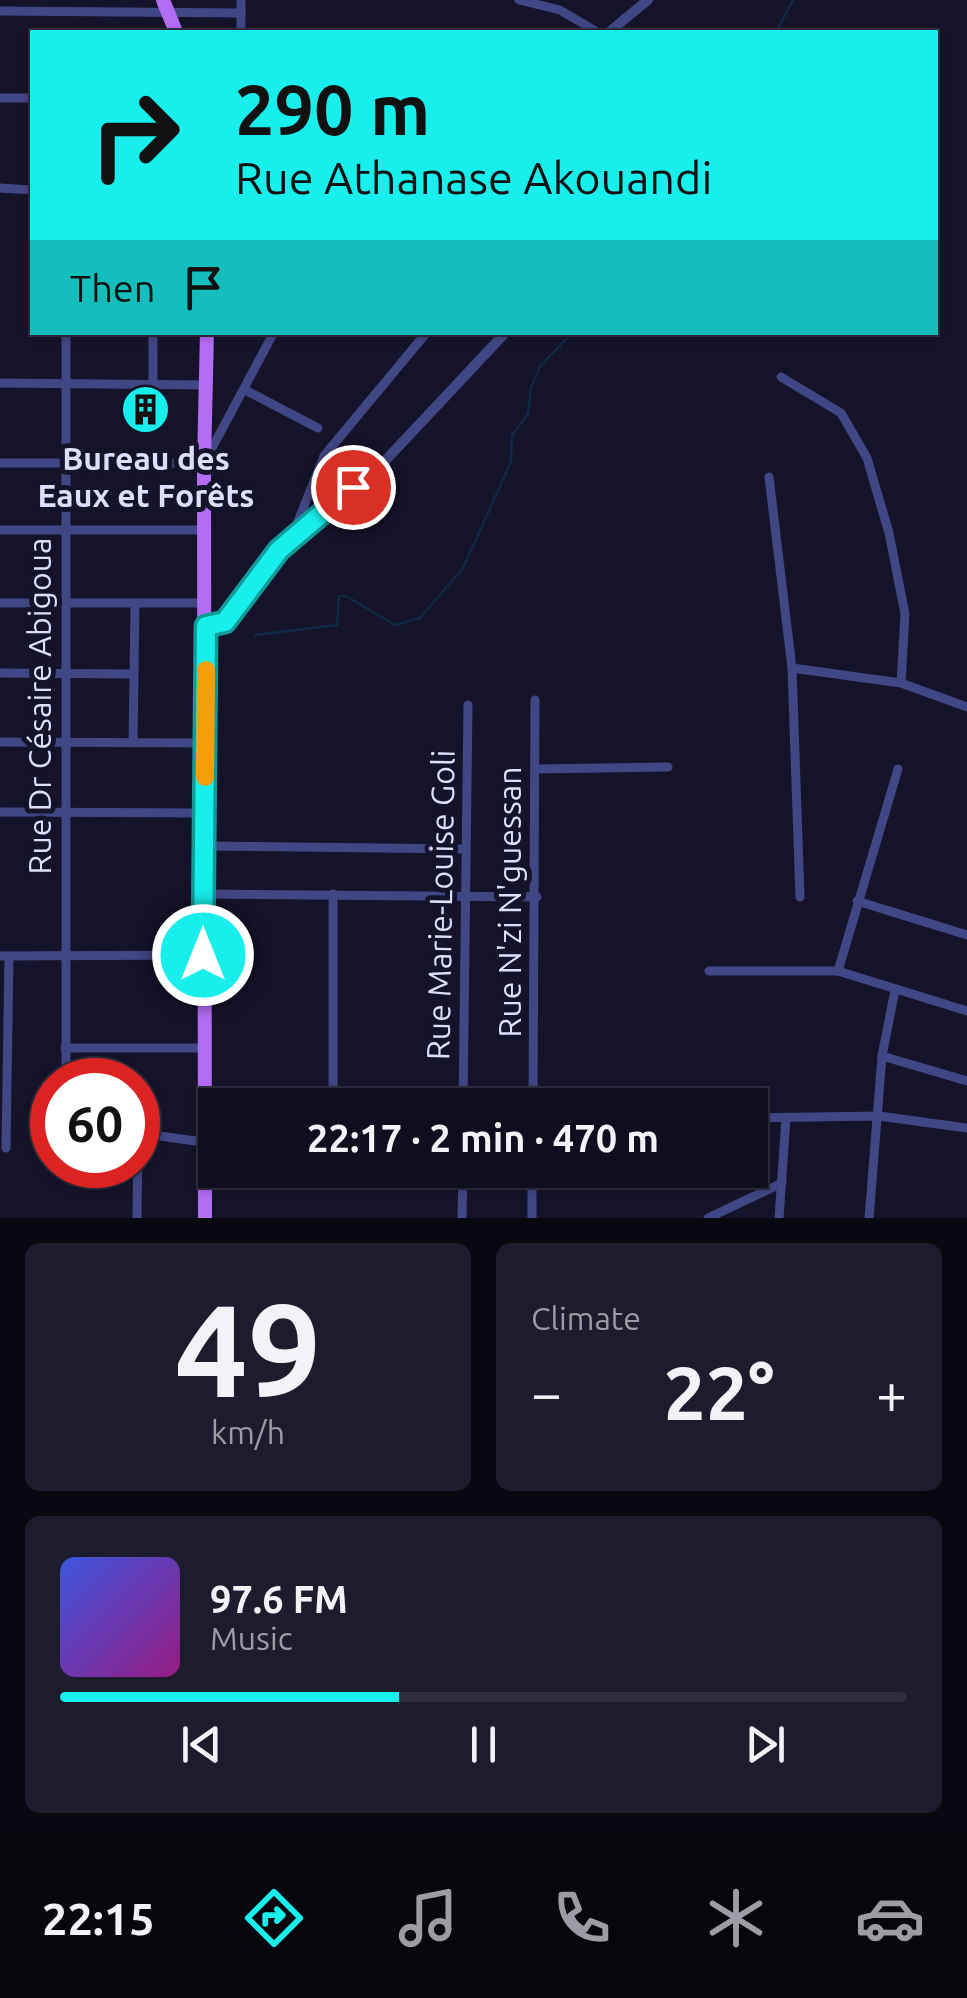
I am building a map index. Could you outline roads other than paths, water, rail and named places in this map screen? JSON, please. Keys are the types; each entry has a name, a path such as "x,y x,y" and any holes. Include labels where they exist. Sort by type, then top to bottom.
{"main road":[{"path":"207,335 203,813 207,1088"},
{"path":"204,1188 205,1218"}],"street":[{"path":"68,0 68,12"},
{"path":"241,0 241,30"},
{"path":"519,0 560,10 594,30"},
{"path":"611,30 648,0"},
{"path":"0,11 166,7 241,13"},
{"path":"0,98 30,98"},
{"path":"0,188 30,190"},
{"name":"Rue Dr Césaire Abigoua","path":"65,1058 66,335"},
{"path":"153,335 153,383"},
{"path":"0,463 204,464 272,335"},
{"path":"291,539 324,456 425,335"},
{"path":"206,626 225,622 291,539 383,463 503,335"},
{"path":"780,377 841,413 867,458 905,614 901,683"},
{"path":"0,383 207,385"},
{"path":"245,390 318,428"},
{"path":"769,477 792,668 800,897"},
{"path":"0,530 204,530"},
{"path":"0,603 204,603"},
{"path":"133,743 135,603"},
{"path":"792,668 901,683 967,707"},
{"path":"0,673 132,674"},
{"name":"Rue N'zi N'guessan","path":"533,1088 536,700"},
{"name":"Rue Marie-Louise Goli","path":"463,1088 468,705"},
{"path":"0,742 206,743"},
{"path":"536,770 668,767"},
{"path":"838,971 898,769"},
{"path":"0,812 203,813"},
{"path":"204,846 465,849"},
{"path":"204,894 537,897"},
{"path":"333,894 333,1088"},
{"path":"858,902 967,935"},
{"path":"6,1148 4,956 203,955"},
{"path":"709,970 838,971 967,1011"},
{"path":"869,1218 882,1056 896,990"},
{"path":"65,1048 204,1048"},
{"path":"882,1056 967,1081"},
{"path":"768,1118 879,1116 967,1128"},
{"path":"779,1218 786,1118"},
{"path":"160,1137 198,1141"},
{"path":"708,1218 782,1184"},
{"path":"137,1188 137,1218"},
{"path":"462,1218 463,1188"},
{"path":"532,1188 532,1218"}],"waterway":[{"path":"777,30 793,0"},
{"path":"255,635 337,625 339,596 346,596 395,625 420,618 463,568 511,462 512,435 528,414 531,387 541,365 570,335"}],"place":[{"name":"Bureau des Eaux et Forêts","path":"146,409"}]}
